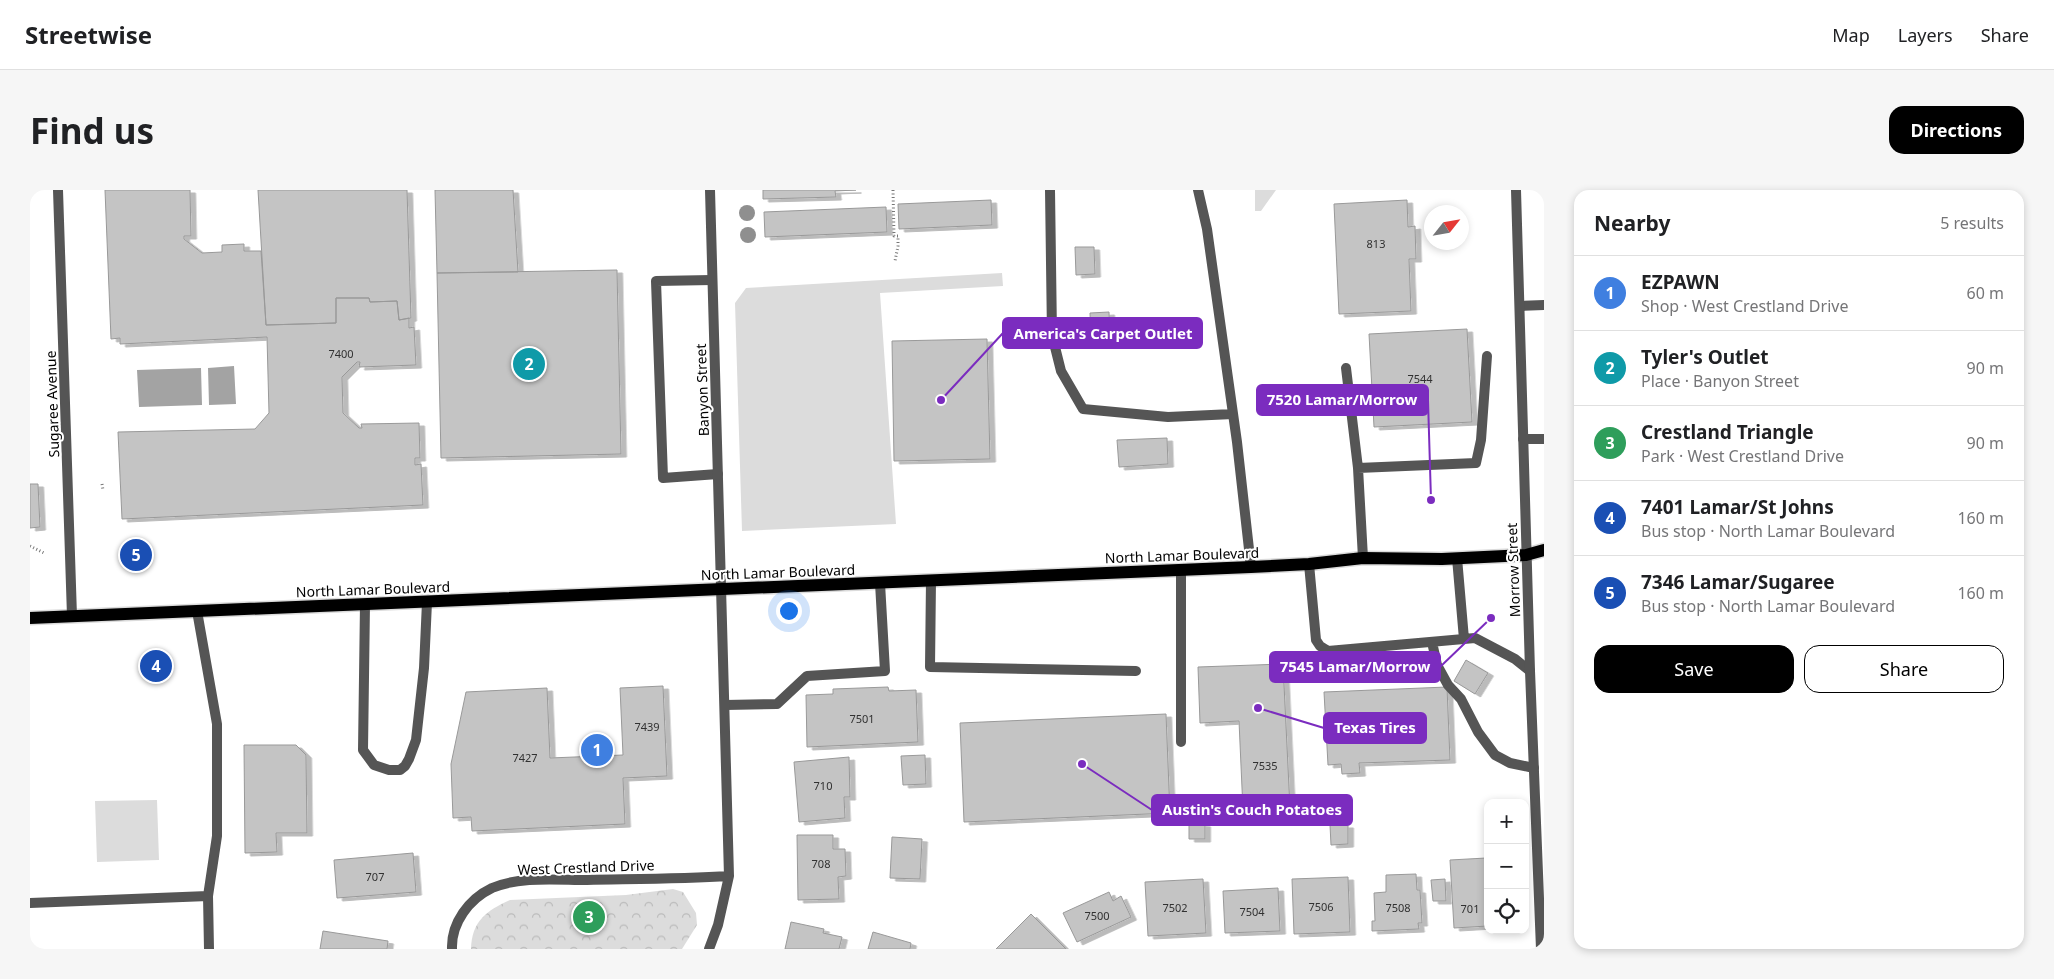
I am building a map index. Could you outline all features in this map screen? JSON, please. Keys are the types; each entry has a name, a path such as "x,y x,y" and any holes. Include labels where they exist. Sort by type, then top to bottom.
{"main road":[{"name":"North Lamar Boulevard","path":"30,618 1251,567 1308,564 1363,558 1457,558 1526,555 1544,550"},
{"name":"North Lamar Boulevard","path":"1526,555 1544,560"}],"street":[{"name":"Sugaree Avenue","path":"58,190 72,616"},
{"name":"Banyon Street","path":"710,190 722,589"},
{"path":"1050,190 1052,336 1061,370 1083,409 1168,417 1233,414"},
{"path":"1198,190 1207,229 1246,513 1251,567"},
{"name":"Morrow Street","path":"1516,190 1526,555 1530,671 1537,773 1541,949"},
{"path":"712,280 656,282 663,478 718,474"},
{"path":"1520,306 1544,305"},
{"path":"1358,468 1476,463 1481,440 1487,356"},
{"path":"1346,368 1358,468 1363,558"},
{"path":"1524,439 1544,439"},
{"path":"1457,558 1464,639"},
{"path":"1308,564 1316,640 1320,646 1328,651 1475,638 1515,659 1530,671"},
{"path":"1181,570 1181,742"},
{"path":"931,580 930,667 1136,671"},
{"path":"725,705 777,704 807,676 885,670 880,583"},
{"path":"709,949 718,925 729,876 722,589"},
{"path":"366,604 363,750 374,765 389,770 400,770 405,766 416,740 424,668 428,602"},
{"path":"197,611 217,724 217,836 208,896 209,949"},
{"path":"1432,642 1438,665 1448,685 1461,699 1478,732 1495,755 1510,764 1537,773"},
{"name":"West Crestland Drive","path":"452,949 457,925 465,909 478,897 493,888 519,881 680,879 729,876"},
{"path":"30,903 208,896"}],"path":[{"path":"893,190 894,236 898,236 895,262"},
{"path":"102,484 103,490"},
{"path":"30,546 44,553"}],"green space":[{"path":"1255,190 1276,190 1261,211 1255,211"},
{"path":"1002,273 1003,286 880,293 896,524 742,531 735,303 746,288"},
{"path":"157,800 159,860 97,862 95,801"},
{"path":"673,889 683,892 696,913 697,925 682,949 471,949 477,924 487,913 510,900 626,895"}],"shaded area":[{"path":"234,366 236,404 209,405 208,368"},
{"path":"201,368 202,405 139,407 137,370"}],"building":[{"path":"105,190 190,190 191,236 184,236 184,239 202,253 222,252 222,245 244,244 244,251 261,251 266,325 336,323 336,298 369,298 370,302 397,301 399,320 409,318 409,328 414,327 416,365 359,367 360,362 357,362 342,377 343,413 359,428 362,428 361,424 419,423 420,458 415,458 415,465 421,464 423,505 122,519 118,432 255,429 269,413 267,337 120,344 120,338 111,339"},
{"path":"258,190 407,190 411,318 399,320 397,301 370,302 369,298 336,298 336,323 266,325"},
{"path":"435,190 513,190 518,272 437,273"},
{"path":"763,190 856,190 835,191 836,197 763,199"},
{"path":"991,200 992,225 899,229 898,204"},
{"path":"1407,200 1408,227 1415,226 1416,259 1409,259 1411,311 1339,314 1334,204"},
{"path":"886,207 887,232 765,237 764,212"},
{"path":"1075,247 1094,247 1095,274 1076,275"},
{"path":"617,270 621,454 441,458 437,273"},
{"path":"1109,312 1110,339 1091,340 1090,313"},
{"path":"1467,329 1472,422 1374,427 1369,334"},
{"path":"987,339 990,459 894,461 892,341"},
{"path":"1167,438 1168,464 1119,467 1117,440"},
{"path":"30,484 38,484 40,527 30,528"},
{"path":"1466,660 1488,673 1475,694 1454,681"},
{"path":"1283,664 1290,808 1243,810 1239,721 1200,723 1198,667"},
{"path":"663,686 667,776 623,778 625,824 472,831 471,817 453,818 451,764 466,692 547,688 550,758 623,755 620,688"},
{"path":"888,687 889,691 916,690 918,742 807,747 806,695 833,694 833,689"},
{"path":"1447,687 1450,760 1359,763 1360,773 1342,774 1341,764 1328,765 1324,692"},
{"path":"1166,714 1170,813 964,822 960,723"},
{"path":"244,745 296,745 306,755 307,833 276,833 277,852 245,853"},
{"path":"925,755 926,784 903,785 901,756"},
{"path":"849,757 850,797 844,797 845,818 799,822 794,762"},
{"path":"1189,823 1205,824 1205,839 1189,839"},
{"path":"1330,825 1348,825 1348,844 1331,845"},
{"path":"797,835 833,835 833,849 845,849 846,876 838,877 839,899 798,900"},
{"path":"892,837 922,839 920,879 890,878"},
{"path":"413,853 416,892 337,898 334,860"},
{"path":"1484,858 1484,926 1454,928 1450,860"},
{"path":"1416,874 1417,890 1420,890 1422,923 1418,923 1419,929 1372,931 1372,921 1375,921 1374,893 1386,892 1386,875"},
{"path":"1348,877 1350,932 1294,934 1292,879"},
{"path":"1203,879 1206,933 1148,936 1145,882"},
{"path":"1445,879 1446,901 1433,901 1431,880"},
{"path":"1278,888 1280,931 1225,933 1223,891"},
{"path":"1109,892 1113,901 1121,896 1131,917 1077,942 1063,913"},
{"path":"1031,914 1066,949 996,949"},
{"path":"791,922 824,929 823,933 842,937 839,949 785,949"},
{"path":"323,931 388,941 387,949 320,949"},
{"path":"873,932 911,943 910,949 868,949"}],"place":[{"name":"Tyler's Outlet","path":"529,364"},
{"name":"America's Carpet Outlet","path":"941,400"},
{"name":"7520 Lamar/Morrow","path":"1431,500"},
{"name":"7346 Lamar/Sugaree","path":"136,555"},
{"name":"7545 Lamar/Morrow","path":"1491,618"},
{"name":"7401 Lamar/St Johns","path":"156,666"},
{"name":"Texas Tires","path":"1258,708"},
{"name":"EZPAWN","path":"597,750"},
{"name":"Austin's Couch Potatoes","path":"1082,764"},
{"name":"Crestland Triangle","path":"589,917"}]}
